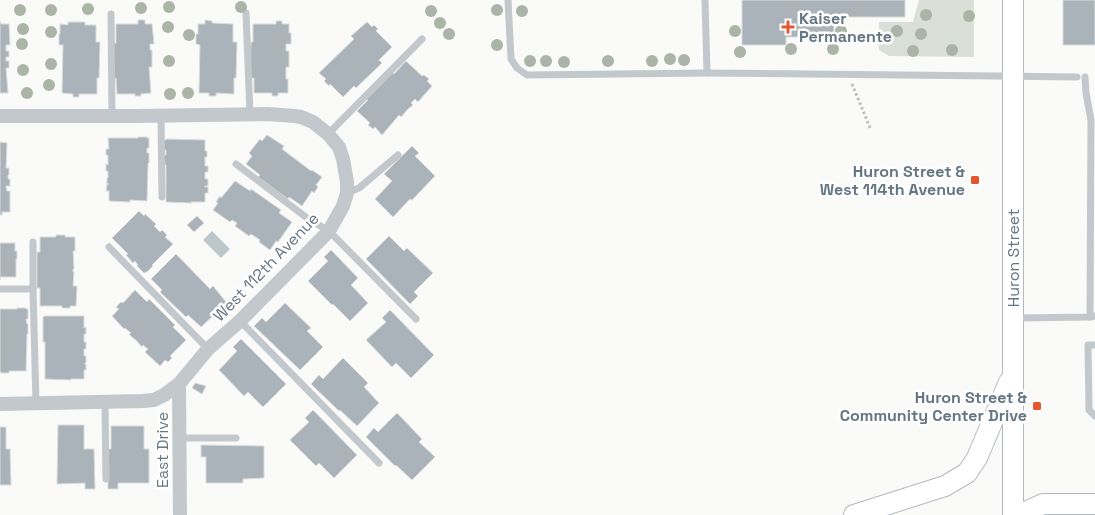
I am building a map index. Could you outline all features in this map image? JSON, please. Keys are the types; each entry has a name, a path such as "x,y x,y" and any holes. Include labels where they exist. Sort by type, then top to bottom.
{"main road":[{"name":"Huron Street","path":"1012,515 1013,0"},
{"path":"854,515 945,486 967,473 978,458 1013,374"},
{"path":"1019,515 1043,504 1095,504"}],"street":[{"name":"West 112th Avenue","path":"0,116 267,114 302,117 313,122 328,134 339,147 344,159 347,182 347,193 343,206 329,230 240,321 208,349 179,384 164,395 154,400 143,401 0,404"},
{"name":"East Drive","path":"179,384 180,515"}],"lane":[{"path":"508,0 510,59 517,68 527,75 706,73 1081,77 1091,120 1093,166 1092,316 1013,318"},
{"path":"705,0 706,73"},
{"path":"246,13 250,114"},
{"path":"111,14 112,116"},
{"path":"328,134 422,39"},
{"path":"161,116 162,197"},
{"path":"347,193 359,188 398,155"},
{"path":"236,164 307,218 329,230 416,319"},
{"path":"33,242 36,403"},
{"path":"109,247 208,349"},
{"path":"0,290 34,290"},
{"path":"240,321 378,463"},
{"path":"1095,345 1088,345 1089,410 1095,416"},
{"path":"105,403 106,480"},
{"path":"180,438 236,438"}],"path":[{"path":"851,82 871,130"}],"shaded area":[{"path":"919,0 974,0 974,57 889,56 879,50 879,22 913,22"},
{"path":"212,231 230,249 221,258 203,240"}],"building":[{"name":"Kaiser Permanente","path":"742,0 905,0 905,17 834,17 834,37 786,37 786,45 742,45"},
{"path":"1063,0 1095,0 1095,45 1063,45"},
{"path":"138,20 145,20 145,24 152,24 154,44 150,44 152,67 149,67 151,93 141,94 141,96 117,94 116,78 114,79 113,43 116,43 116,24 138,24"},
{"path":"205,20 212,21 212,23 233,24 233,42 237,42 234,94 216,93 216,96 209,96 209,93 199,93 200,45 196,44 196,34 198,34 198,24 205,24"},
{"path":"0,21 1,24 9,24 10,45 6,45 6,51 9,51 9,57 6,57 6,61 9,61 9,68 6,68 8,93 0,93"},
{"path":"276,21 282,21 282,24 289,24 289,33 291,33 291,44 286,44 286,51 289,51 289,67 286,67 288,93 278,93 278,96 272,96 272,93 254,93 254,78 250,78 253,24 276,24"},
{"path":"68,22 85,22 85,25 96,25 96,42 100,42 97,94 79,94 79,97 73,97 73,94 62,93 63,45 59,45 59,34 60,24 68,25"},
{"path":"367,22 372,27 374,25 378,29 376,31 392,47 379,60 382,63 356,88 354,86 343,97 330,84 329,86 324,81 326,79 319,73 354,39 351,36"},
{"path":"406,61 422,76 424,75 429,79 427,81 432,86 418,102 415,99 411,103 413,105 401,117 399,115 382,135 375,127 373,129 368,125 370,123 357,111 368,100 366,98 391,72 394,74"},
{"path":"267,135 284,146 282,149 322,177 316,185 318,187 314,193 312,191 302,206 289,197 288,199 258,177 260,175 246,164 252,156 249,153 260,139 262,141"},
{"path":"108,138 149,138 149,148 147,148 149,163 147,201 109,201 109,191 106,191 108,171 106,171 106,164 108,165 108,155 106,155 106,149 109,149"},
{"path":"164,140 205,140 207,157 205,157 205,166 208,166 208,172 205,172 205,179 208,179 208,186 205,187 208,187 208,193 205,193 205,202 166,202 166,165 164,155 166,155 166,150 164,150"},
{"path":"0,142 7,143 6,168 9,168 8,179 10,179 10,186 6,186 7,191 10,191 10,212 2,212 2,215 0,215"},
{"path":"412,146 419,153 415,156 435,176 393,217 375,199 392,181 384,174"},
{"path":"235,181 250,191 251,189 281,210 279,213 292,222 270,250 259,242 260,240 251,234 249,236 235,226 237,223 232,220 230,222 213,210 220,196 221,198"},
{"path":"139,211 156,224 154,226 160,232 162,230 167,235 165,237 173,244 144,273 112,238"},
{"path":"197,216 204,223 194,232 187,225"},
{"path":"56,235 75,237 73,286 77,286 76,306 70,306 70,308 40,306 40,288 37,288 37,252 40,252 40,237 56,237"},
{"path":"389,236 404,251 407,248 433,273 414,292 418,296 410,304 366,259"},
{"path":"0,243 15,243 15,251 17,251 16,277 0,277"},
{"path":"331,250 358,278 351,285 368,303 350,321 308,281 328,261 324,257"},
{"path":"176,254 210,289 213,286 226,302 218,313 201,327 188,315 186,317 160,292 162,290 151,279"},
{"path":"135,290 147,302 149,299 175,325 173,327 186,340 170,356 172,358 168,362 165,360 160,366 145,352 148,349 143,345 142,347 129,334 131,333 124,329 112,316 119,309 116,307 121,302 123,303"},
{"path":"285,303 311,328 307,331 323,347 300,370 254,326 262,318 266,322"},
{"path":"0,309 28,309 28,319 26,319 28,334 26,371 1,373"},
{"path":"390,310 434,355 411,378 396,363 392,367 366,340 386,322 382,318"},
{"path":"84,316 86,334 84,334 84,342 86,342 86,349 84,349 84,356 86,356 86,363 84,364 86,364 86,370 84,370 84,379 45,379 43,317"},
{"path":"241,339 286,384 263,407 248,392 244,396 219,370 237,351 233,347"},
{"path":"343,358 368,383 364,387 379,403 357,426 311,384 319,375 323,379"},
{"path":"195,383 206,386 202,394 192,388"},
{"path":"313,410 357,455 334,478 319,463 316,466 290,440 309,422 305,418"},
{"path":"397,413 422,439 419,442 435,457 412,480 366,437 374,428 378,432"},
{"path":"58,425 84,425 84,449 94,449 95,489 85,489 85,483 57,484"},
{"path":"111,426 144,426 144,449 149,449 149,483 118,483 118,489 108,489 108,449 111,449"},
{"path":"0,427 6,427 6,449 10,449 11,485 0,485"},
{"path":"201,445 264,446 264,478 243,479 243,483 206,483 206,457 201,457"}],"place":[{"name":"Kaiser Permanente","path":"788,27"},
{"name":"Huron Street & West 114th Avenue","path":"975,180"},
{"name":"Huron Street & Community Center Drive","path":"1037,406"}]}
